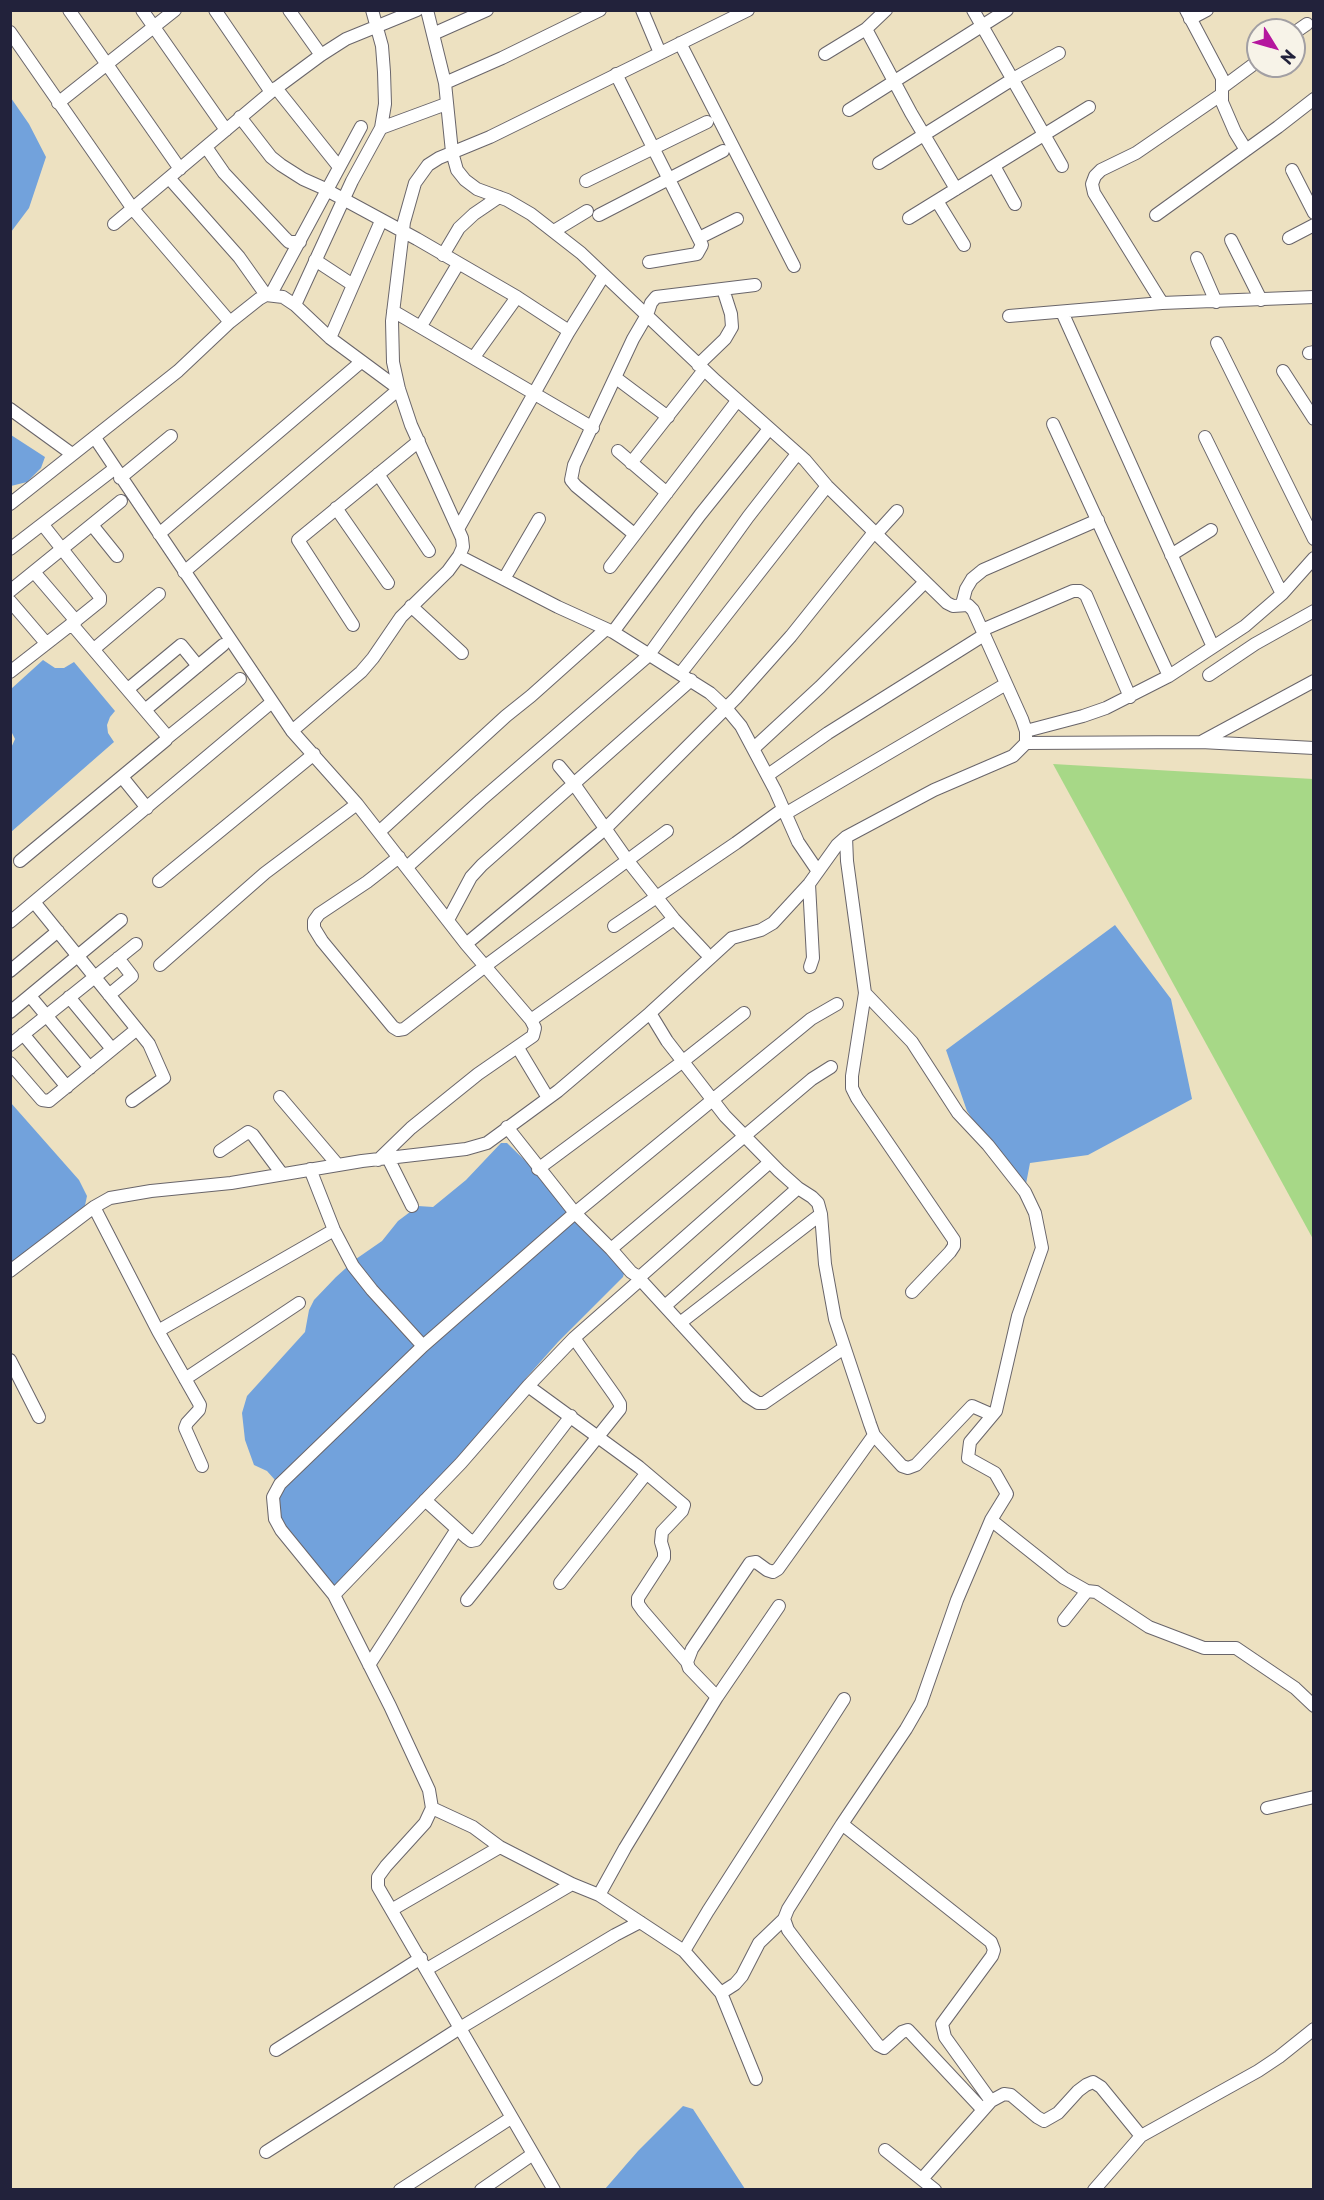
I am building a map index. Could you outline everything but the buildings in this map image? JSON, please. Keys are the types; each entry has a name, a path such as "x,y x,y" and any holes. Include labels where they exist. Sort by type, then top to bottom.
{"street":[{"path":"69,10 180,169"},
{"path":"142,10 226,130"},
{"path":"58,103 175,10"},
{"path":"215,10 274,90 339,167"},
{"path":"289,10 321,56"},
{"path":"295,305 343,200 381,128 385,104 384,72 382,46 372,10"},
{"path":"114,225 240,117 321,56 346,39 417,10"},
{"path":"427,10 445,83 452,152 457,170 465,180 477,189 499,197 531,214 554,231 797,454 826,486 947,603 953,606 968,605 973,610 1006,684 1026,737"},
{"path":"433,34 487,10"},
{"path":"445,83 600,10"},
{"path":"642,10 660,53"},
{"path":"292,731 361,672 411,606 448,571 463,547 458,529 399,389 393,362 393,311 403,232 415,183 428,165 452,152 490,137 748,10"},
{"path":"973,10 1062,166"},
{"path":"849,110 1007,10"},
{"path":"1207,10 1188,15 1218,70 1226,110 1246,150"},
{"path":"825,54 866,29 886,11"},
{"path":"866,29 956,189"},
{"path":"10,32 133,209 231,322"},
{"path":"680,43 794,266"},
{"path":"879,163 1013,79 1059,53"},
{"path":"1162,303 1094,193 1092,184 1095,176 1101,170 1136,153 1223,91 1246,71"},
{"path":"616,74 702,245 697,254 649,262"},
{"path":"1156,214 1314,99"},
{"path":"381,128 446,104"},
{"path":"909,218 1089,107"},
{"path":"240,117 271,157 303,179 326,189 517,297 569,331"},
{"path":"586,181 707,122"},
{"path":"10,504 178,371 231,322 268,295 300,242 326,189 361,127"},
{"path":"206,147 224,173 285,238 289,242 300,242"},
{"path":"554,231 723,151"},
{"path":"994,166 1015,204"},
{"path":"1292,170 1314,213"},
{"path":"169,178 239,257 268,295 283,297 295,305 330,338 399,389"},
{"path":"443,255 459,228 474,214 499,197"},
{"path":"937,201 964,245"},
{"path":"699,238 737,219"},
{"path":"330,338 381,221"},
{"path":"1288,238 1314,225"},
{"path":"1231,240 1261,300"},
{"path":"1197,258 1216,302"},
{"path":"315,261 353,285"},
{"path":"421,326 458,264"},
{"path":"458,529 569,331 604,275"},
{"path":"634,534 576,486 572,480 574,465 633,339 656,297 755,285"},
{"path":"632,463 732,327 731,314 723,289"},
{"path":"474,357 517,297"},
{"path":"1009,316 1162,303 1314,297"},
{"path":"393,311 593,428"},
{"path":"1062,312 1213,647"},
{"path":"1217,343 1314,539"},
{"path":"159,534 361,362"},
{"path":"1283,371 1314,419"},
{"path":"616,378 668,417"},
{"path":"184,572 399,389"},
{"path":"610,567 737,401"},
{"path":"10,409 72,454"},
{"path":"1053,424 1169,676"},
{"path":"379,832 498,723 609,630 769,429"},
{"path":"10,549 171,436"},
{"path":"1205,437 1282,594"},
{"path":"95,438 117,474 292,731 315,754 357,804 484,967 531,1020 535,1028 532,1036 518,1048 478,1074 411,1128 383,1159"},
{"path":"353,625 298,540 419,441"},
{"path":"618,452 667,493"},
{"path":"667,831 404,1029 393,1027 322,941 314,928 314,921 319,915 403,862 481,800 648,656 748,517 797,454"},
{"path":"378,474 429,551"},
{"path":"447,920 471,878 482,865 574,784 686,677 826,486"},
{"path":"10,591 121,501"},
{"path":"336,508 388,583"},
{"path":"466,944 605,829 726,708 768,664 876,532 897,511"},
{"path":"504,579 539,519"},
{"path":"962,604 966,589 972,579 983,570 1098,520"},
{"path":"13,665 73,624 100,601 100,597 43,525"},
{"path":"92,525 117,556"},
{"path":"1171,555 1211,530"},
{"path":"459,556 558,607 609,630 648,656 686,677 726,708 741,726 754,748 801,848 817,870"},
{"path":"10,1271 94,1207 110,1198 231,1183 338,1164 477,1147 487,1143 548,1098 650,1012 732,938 761,930 773,923 809,884 817,870 846,837 934,790 1013,756 1026,737 1130,697 1169,676 1245,627 1282,594 1314,558"},
{"path":"34,572 73,624 166,738"},
{"path":"754,748 820,687 925,582"},
{"path":"768,775 983,632 1073,591 1080,591 1086,596 1130,697"},
{"path":"94,649 159,594"},
{"path":"10,601 46,643"},
{"path":"411,606 462,653"},
{"path":"1209,675 1256,644 1314,611"},
{"path":"1245,627 1256,644"},
{"path":"128,689 181,645 198,666"},
{"path":"144,710 223,645"},
{"path":"20,861 240,679"},
{"path":"1201,742 1314,681"},
{"path":"614,926 784,812 1006,684"},
{"path":"10,922 272,702"},
{"path":"1026,737 1314,748"},
{"path":"159,881 315,754"},
{"path":"559,766 656,897 705,952"},
{"path":"122,777 147,808"},
{"path":"160,965 265,873 357,804"},
{"path":"846,837 847,861 865,993 852,1088 954,1240 954,1246 950,1252 912,1292"},
{"path":"809,884 813,958 810,967"},
{"path":"34,902 149,1044 164,1078 132,1101"},
{"path":"531,1020 674,919"},
{"path":"10,1012 121,920"},
{"path":"10,971 58,931"},
{"path":"10,1045 136,944"},
{"path":"109,995 132,976 118,958"},
{"path":"720,1993 735,1984 742,1976 759,1942 784,1919 842,1824 906,1729 921,1703 957,1600 991,1520 1008,1494 995,1473 968,1458 970,1442 996,1411 1018,1316 1042,1248 1033,1208 1025,1192 997,1156 944,1095 912,1042 865,993"},
{"path":"30,996 90,1068"},
{"path":"69,997 112,1050"},
{"path":"554,2190 393,1909 378,1887 378,1877 425,1822 432,1808 429,1790 334,1595 281,1530 275,1519 273,1497 280,1484 423,1346 575,1214 811,1019 837,1004"},
{"path":"650,1012 682,1062 743,1135 798,1188 818,1203 830,1296 844,1348 874,1435 902,1466 909,1468 916,1465 972,1406 992,1414 996,1411"},
{"path":"538,1169 744,1013"},
{"path":"10,1063 45,1102 53,1099 137,1029"},
{"path":"22,1034 67,1087"},
{"path":"518,1048 548,1098"},
{"path":"611,1249 743,1135 812,1079 831,1067"},
{"path":"280,1097 338,1164"},
{"path":"507,1127 575,1214 639,1278 747,1396 758,1403 764,1402 844,1348"},
{"path":"220,1151 248,1132 253,1135 282,1174"},
{"path":"383,1159 412,1206"},
{"path":"334,1595 461,1463 528,1386 574,1338 770,1162"},
{"path":"310,1169 334,1230 360,1276 423,1346"},
{"path":"665,1306 798,1188"},
{"path":"94,1207 158,1331 200,1405 199,1410 185,1428 202,1466"},
{"path":"680,1323 820,1214"},
{"path":"158,1331 334,1230"},
{"path":"185,1379 299,1303"},
{"path":"467,1600 620,1409 620,1404 574,1338"},
{"path":"10,1360 39,1417"},
{"path":"528,1386 571,1416 682,1502 684,1508 662,1532 664,1558 639,1594 638,1604 687,1662 689,1668 717,1697"},
{"path":"425,1500 471,1541 476,1540 571,1416"},
{"path":"687,1662 692,1649 744,1570 750,1563 756,1562 773,1572 778,1569 874,1435"},
{"path":"560,1583 646,1474"},
{"path":"991,1520 1064,1578 1087,1591 1096,1592 1149,1627 1204,1648 1236,1648 1294,1688 1314,1706"},
{"path":"369,1665 457,1529"},
{"path":"1064,1620 1087,1591"},
{"path":"599,1894 717,1697 779,1606"},
{"path":"684,1951 844,1699"},
{"path":"1268,1808 1314,1797"},
{"path":"432,1808 472,1827 500,1847 572,1884 599,1894 684,1951 720,1993 756,2079"},
{"path":"842,1824 991,1942 994,1950 992,1956 942,2024 945,2037 987,2105"},
{"path":"393,1909 500,1847"},
{"path":"276,2050 424,1964 572,1884"},
{"path":"784,1919 788,1930 800,1947 878,2045 884,2048 902,2032 908,2030 987,2105"},
{"path":"266,2152 460,2028 615,1935 640,1923"},
{"path":"1094,2190 1141,2136 1258,2071 1314,2029"},
{"path":"922,2179 987,2105 1004,2094 1011,2095 1044,2121 1058,2114 1078,2091 1094,2082 1101,2087 1141,2136"},
{"path":"404,2189 511,2118"},
{"path":"885,2150 935,2190"},
{"path":"482,2190 533,2154"}],"green space":[{"path":"1053,764 1313,779 1313,1239"}],"water":[{"path":"11,98 29,124 46,157 29,208 11,232"},
{"path":"11,435 45,457 41,468 27,482 11,486"},
{"path":"43,660 55,668 64,668 74,662 115,711 107,725 108,733 114,742 11,832 11,748 15,739 11,731 11,689"},
{"path":"1115,925 1171,999 1192,1099 1088,1155 1030,1163 1025,1189 1019,1188 967,1111 946,1050"},
{"path":"11,1103 79,1180 87,1196 84,1210 11,1266"},
{"path":"501,1143 507,1143 544,1179 625,1270 623,1277 558,1342 527,1377 498,1417 333,1588 280,1521 277,1509 280,1493 275,1480 267,1471 254,1465 245,1440 242,1413 247,1396 305,1332 309,1310 314,1300 336,1277 356,1259 382,1241 398,1221 418,1206 433,1207 466,1180"},
{"path":"683,2106 693,2109 745,2189 605,2189 638,2151"}]}
